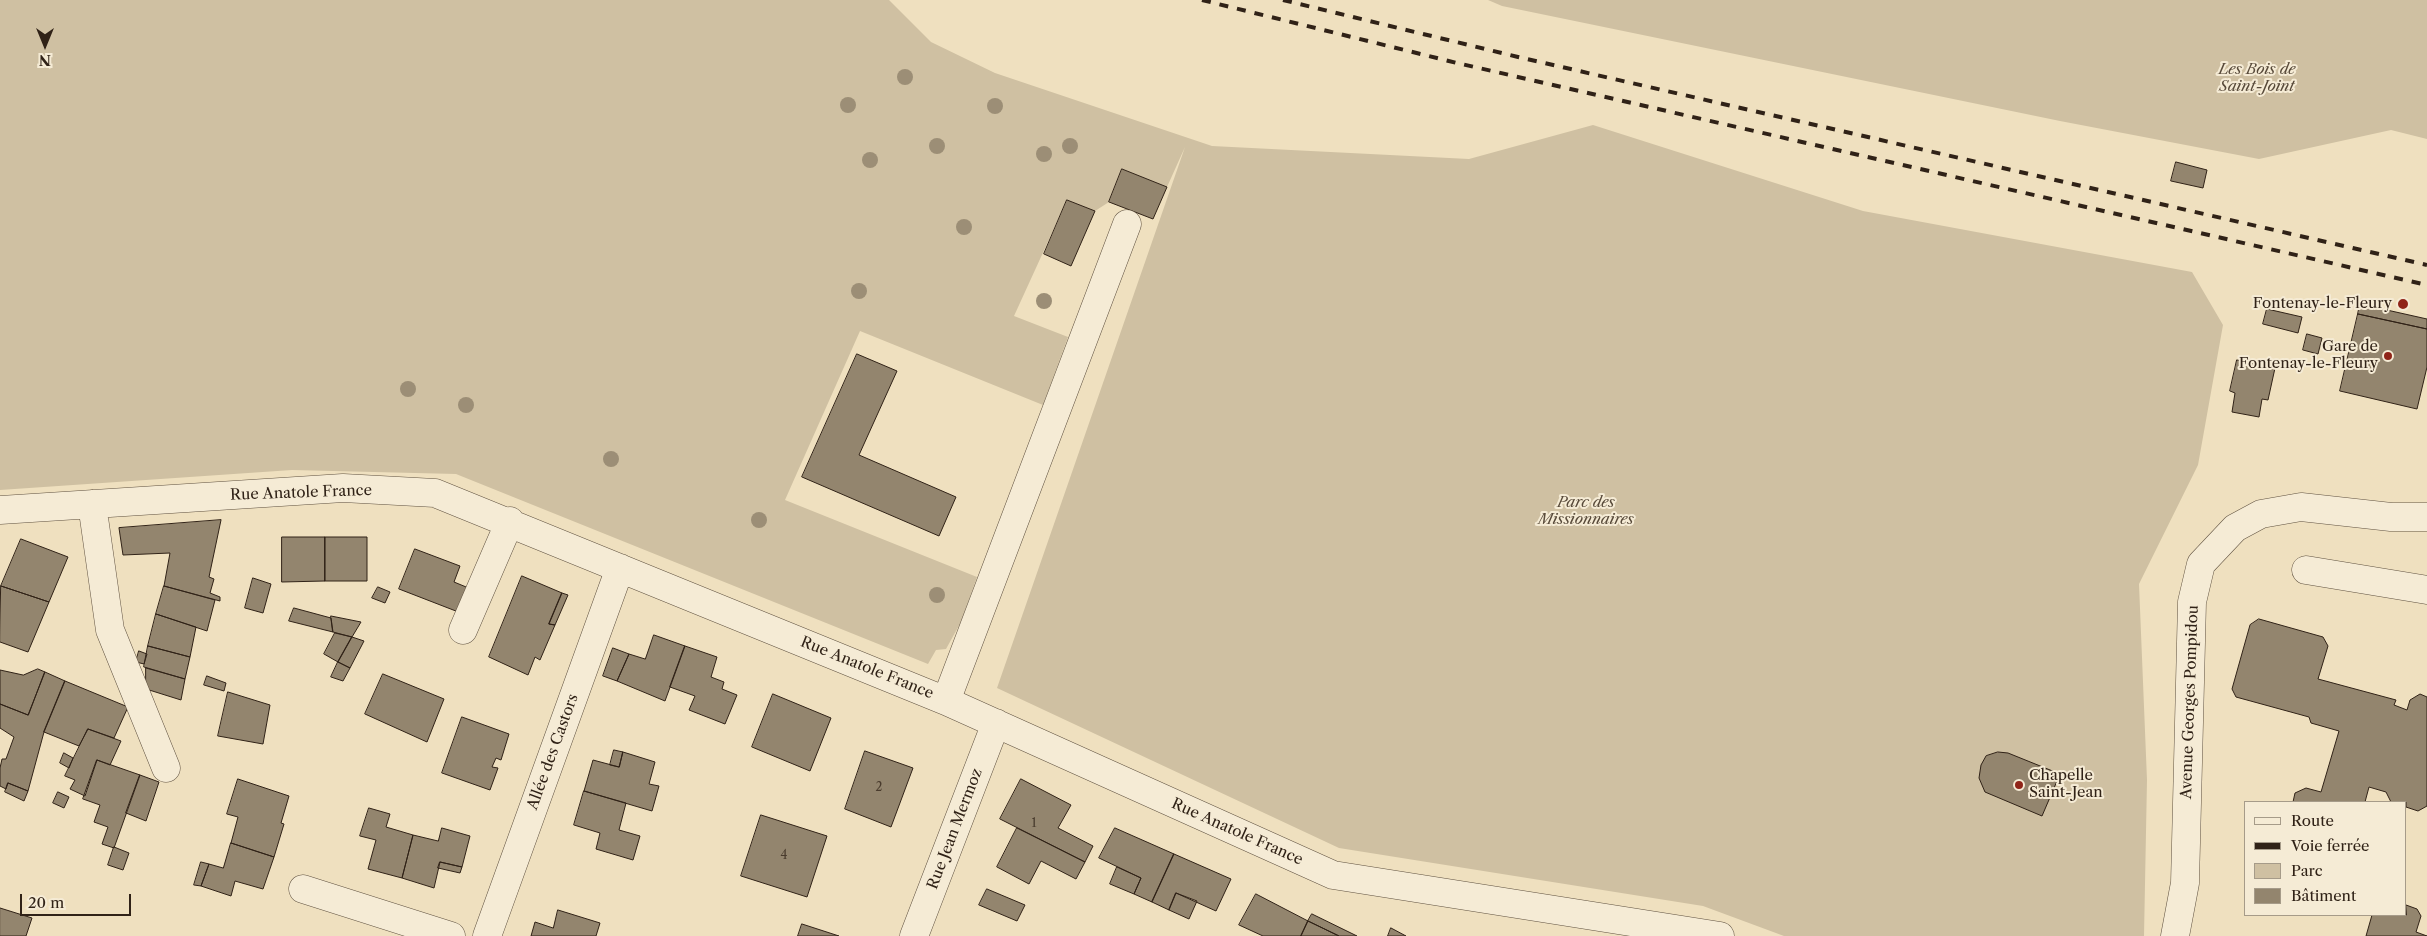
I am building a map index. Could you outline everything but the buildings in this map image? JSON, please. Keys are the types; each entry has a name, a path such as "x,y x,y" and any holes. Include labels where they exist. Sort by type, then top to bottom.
{"street":[{"path":"946,700 1127,224"},
{"name":"Rue Anatole France","path":"0,510 343,488 435,493 946,700 1333,875 1720,936"},
{"path":"92,504 110,630 166,768"},
{"name":"Avenue Georges Pompidou","path":"2175,936 2185,883 2192,602 2201,564 2235,528 2262,514 2301,507 2391,517 2427,517"},
{"path":"463,630 510,522"},
{"name":"Allée des Castors","path":"487,936 620,568"},
{"path":"2306,570 2427,590"},
{"name":"Rue Jean Mermoz","path":"914,936 996,723"},
{"path":"303,889 451,936"}],"green space":[{"name":"Parc des Missionnaires","path":"0,0 889,0 931,42 995,73 1212,146 1469,159 1593,125 1863,211 2192,272 2223,325 2198,465 2139,584 2147,780 2144,936 1784,936 1703,906 1339,848 997,688 1185,147 1167,187 1122,169 1109,202 1095,211 1067,200 1014,316 1068,337 1043,405 860,331 785,500 977,577 961,622 946,649 936,650 928,664 456,474 292,470 0,490"},
{"name":"Les Bois de Saint-Joint","path":"1488,0 2427,0 2427,139 2391,130 2259,159 2060,121 1502,6"}],"railway":[{"path":"1202,0 1457,63 2427,285"},
{"path":"1283,0 1518,57 2427,265"}],"place":[{"name":"Fontenay-le-Fleury","path":"2403,304"},
{"name":"Gare de Fontenay-le-Fleury","path":"2388,356"},
{"name":"Chapelle Saint-Jean","path":"2019,785"}]}
